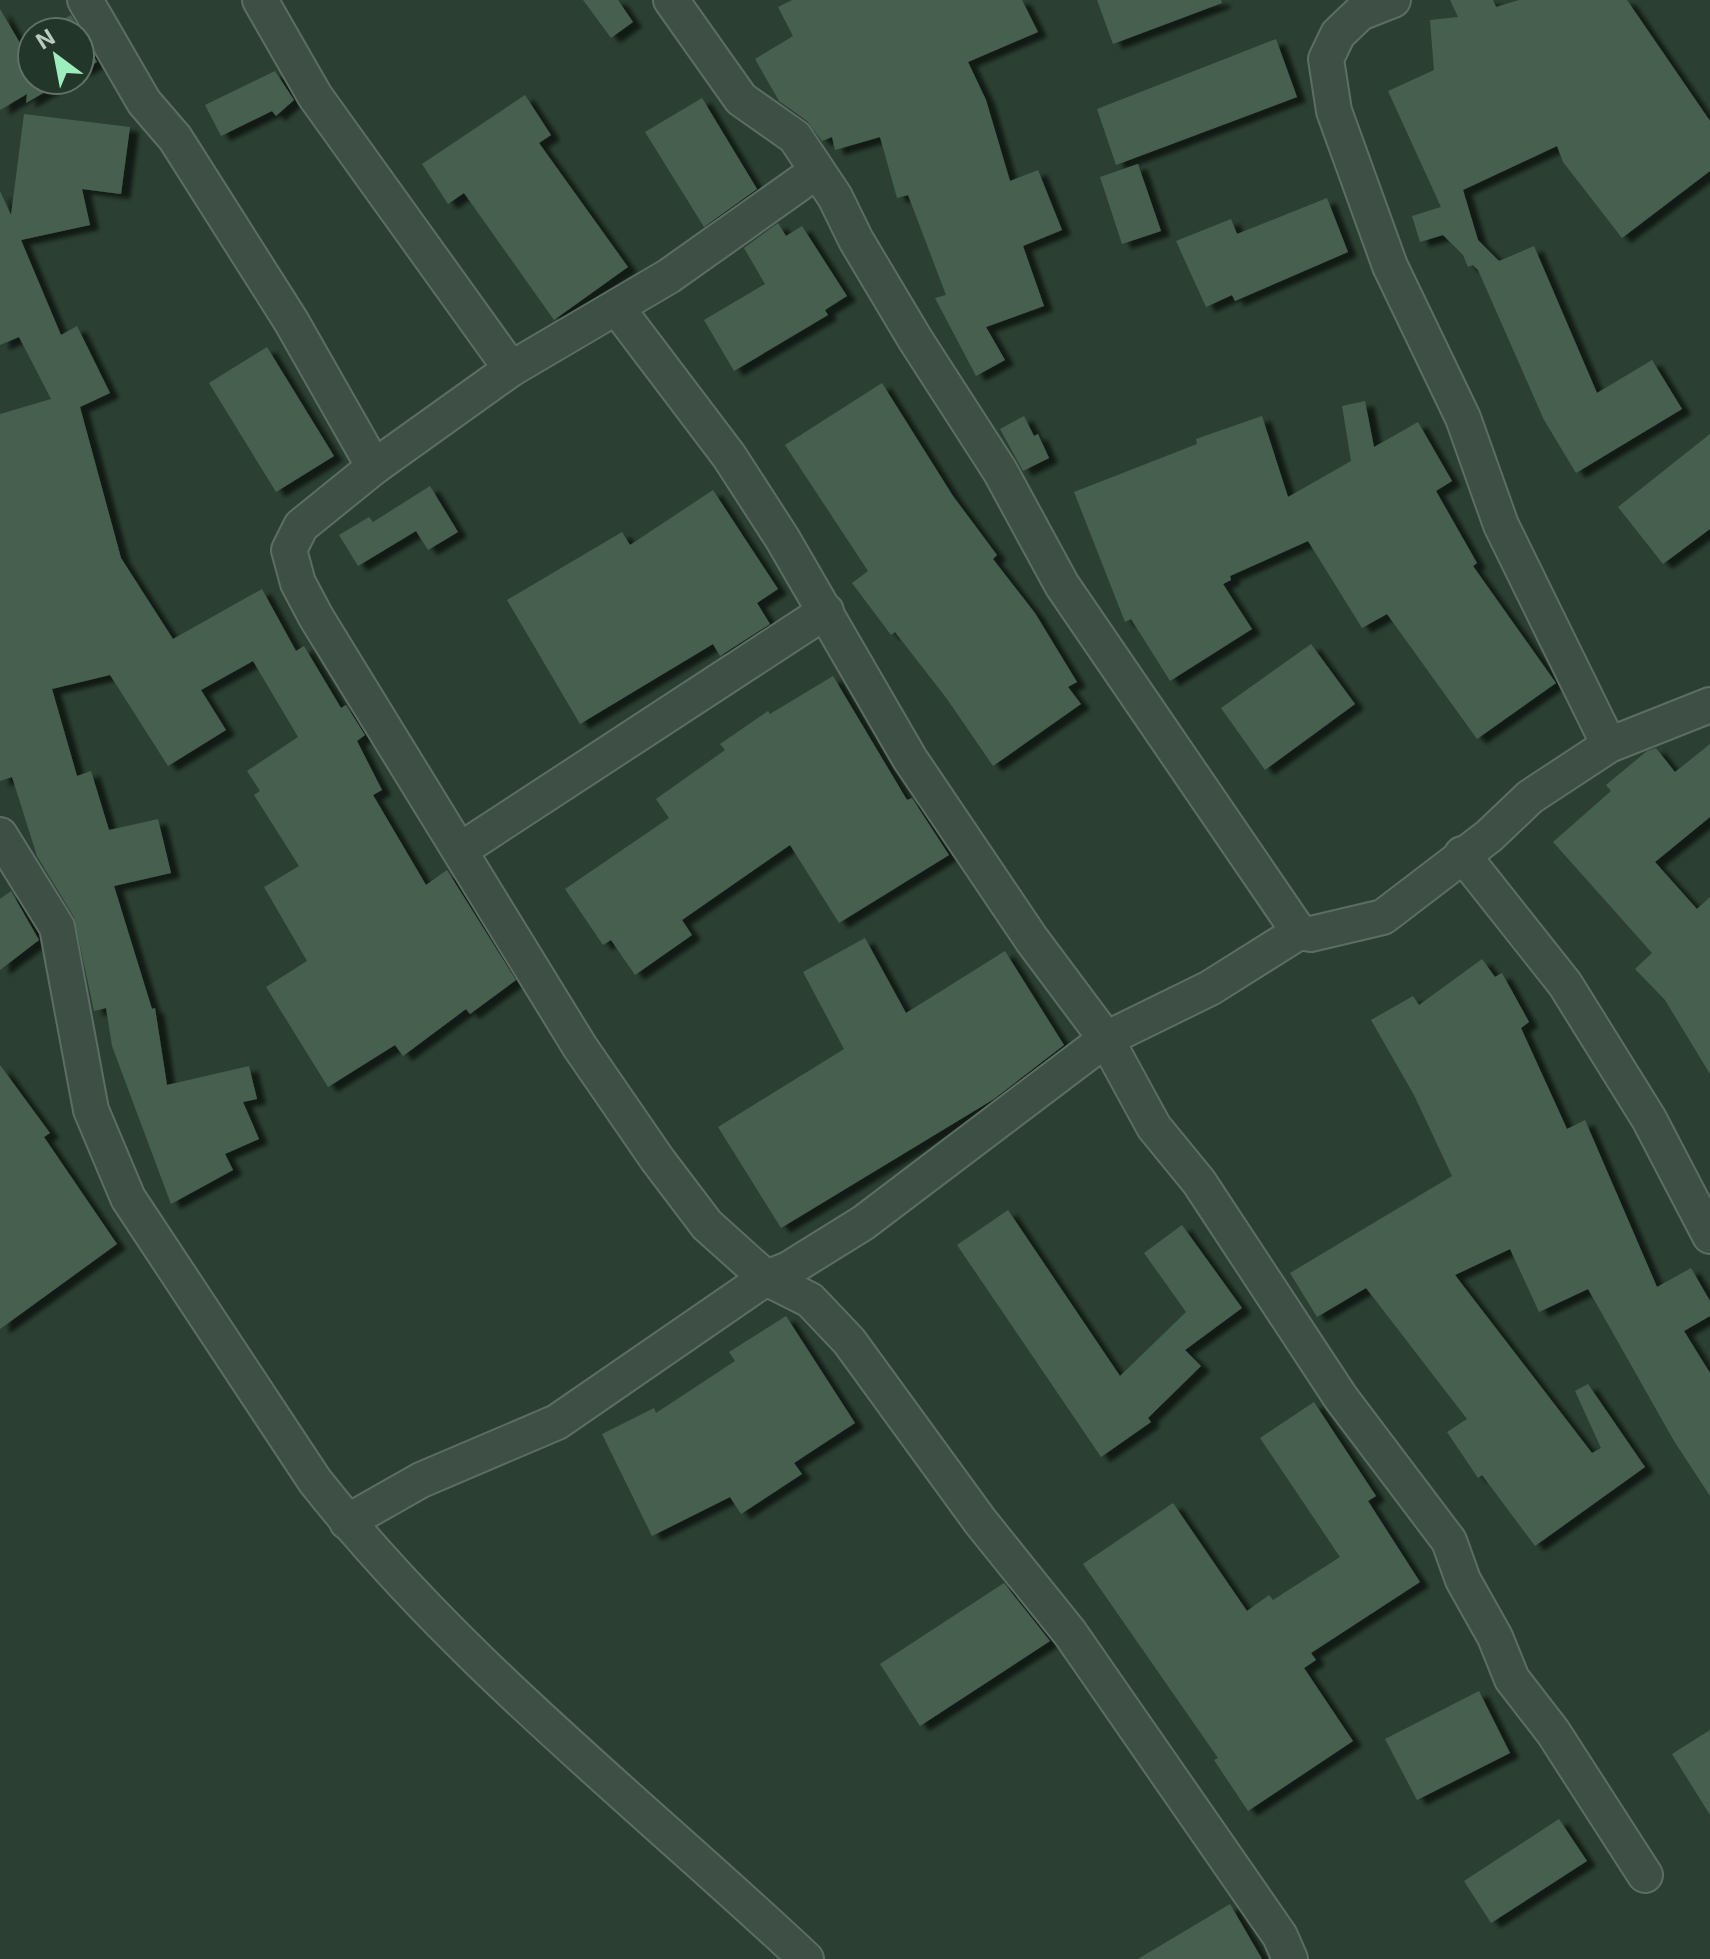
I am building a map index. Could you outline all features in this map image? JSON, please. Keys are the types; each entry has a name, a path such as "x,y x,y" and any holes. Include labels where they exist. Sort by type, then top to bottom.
{"street":[{"path":"85,0 144,102 175,138 291,321 374,467"},
{"path":"260,0 315,96 511,369"},
{"path":"671,0 741,99 783,125 817,171 915,339 1000,471 1062,585 1299,932"},
{"path":"1393,0 1360,13 1338,34 1326,59 1334,111 1390,266 1463,418 1501,525 1609,745"},
{"path":"817,171 669,276 511,369 374,467 301,526 289,550 298,583 316,617 462,849 580,1047 657,1159 707,1225 766,1278 810,1300 849,1341 962,1498 1070,1633 1280,1936 1290,1959"},
{"path":"617,308 729,456 826,611 910,759 1032,940 1106,1039 1154,1127 1199,1182 1341,1398 1449,1541 1463,1580 1495,1637 1512,1679 1553,1732 1645,1875"},
{"path":"462,849 826,611"},
{"path":"347,1522 421,1480 557,1422 766,1278 789,1269 863,1223 1106,1039 1210,988 1299,932 1311,934 1383,917 1489,836 1530,797 1609,745 1710,705"},
{"path":"0,835 57,927 91,1110 128,1198 184,1279 256,1396 347,1522 500,1684 806,1959"},
{"path":"1462,854 1565,984 1649,1119 1710,1234"}],"building":[{"path":"583,0 618,0 633,22 611,38"},
{"path":"792,0 1022,0 1038,32 968,62 986,100 1010,181 1038,170 1062,230 1023,246 1044,306 986,327 1005,360 976,376 935,298 946,295 908,195 897,198 880,137 835,150 832,137 822,141 807,121 779,101 755,59 793,36 778,7"},
{"path":"1097,0 1221,0 1222,3 1113,44"},
{"path":"1450,0 1493,0 1496,7 1519,0 1627,0 1710,121 1710,171 1622,238 1563,162 1557,146 1463,190 1478,240 1499,261 1534,246 1597,393 1652,360 1682,409 1576,473 1544,420 1478,270 1473,265 1468,267 1463,255 1443,235 1420,242 1412,216 1441,207 1388,91 1434,70 1430,20 1458,17"},
{"path":"0,9 16,36 16,96 24,96 0,110"},
{"path":"1276,39 1297,97 1116,165 1097,109"},
{"path":"275,71 294,100 276,116 272,111 221,136 205,105"},
{"path":"525,95 551,135 539,143 628,267 554,320 464,193 448,204 422,164"},
{"path":"702,98 757,189 704,227 645,132"},
{"path":"24,114 130,127 121,194 82,189 90,225 21,240 61,335 77,326 110,393 80,407 121,558 173,639 262,589 296,651 304,646 341,708 346,705 365,735 357,741 382,790 373,795 426,885 447,870 516,980 470,1014 466,1009 403,1056 395,1045 328,1087 266,987 307,961 264,887 299,866 254,795 260,791 247,771 298,737 253,661 201,690 226,730 168,766 110,675 52,689 77,776 91,771 109,830 158,819 171,873 114,886 152,1009 155,1008 167,1085 249,1066 257,1099 243,1102 259,1139 225,1154 233,1170 171,1204 112,1046 106,1008 94,1011 74,917 37,856 12,777 0,781 0,414 51,399 19,337 0,345 0,191 11,215"},
{"path":"1138,164 1161,231 1122,244 1100,177"},
{"path":"1327,198 1348,252 1235,301 1232,295 1206,307 1176,241 1231,219 1237,234"},
{"path":"778,223 786,236 802,226 847,296 825,310 828,315 734,371 704,320 765,284 744,248"},
{"path":"267,347 334,456 276,492 209,383"},
{"path":"882,383 953,496 997,555 993,559 1035,613 1077,682 1068,687 1081,704 993,766 947,699 895,632 891,635 852,583 868,571 785,445"},
{"path":"1365,401 1374,447 1418,422 1452,481 1436,491 1477,563 1473,566 1556,683 1477,739 1387,614 1362,628 1308,541 1230,576 1231,580 1223,584 1252,629 1170,681 1131,619 1125,622 1074,492 1197,444 1196,439 1262,416 1288,497 1351,461 1342,406"},
{"path":"1024,416 1034,436 1038,434 1049,458 1023,471 1000,429"},
{"path":"1710,434 1710,529 1663,564 1618,507"},
{"path":"430,486 458,532 428,550 416,531 358,566 339,535 369,517 373,522"},
{"path":"713,490 778,589 757,603 770,624 720,656 713,644 580,724 507,600 622,532 630,545"},
{"path":"1311,644 1355,704 1265,770 1221,708"},
{"path":"833,676 907,800 912,798 949,855 839,923 790,845 682,920 692,935 635,975 611,940 603,945 565,889 669,818 656,799 725,750 720,744 768,711 770,714"},
{"path":"1710,744 1710,817 1655,862 1697,909 1710,897 1710,1074 1665,1000 1635,969 1652,953 1553,842 1611,791 1606,785 1647,751 1656,748 1675,772"},
{"path":"11,891 39,940 0,970 0,899"},
{"path":"865,938 906,1013 1005,951 1064,1045 994,1099 781,1228 718,1127 844,1049 803,972"},
{"path":"1482,959 1495,977 1502,973 1529,1022 1521,1028 1567,1129 1585,1120 1657,1287 1691,1268 1710,1301 1710,1316 1684,1331 1710,1373 1710,1496 1674,1441 1588,1289 1539,1312 1510,1249 1455,1275 1592,1453 1601,1448 1575,1391 1588,1384 1645,1467 1535,1546 1482,1475 1478,1478 1447,1432 1467,1419 1366,1288 1317,1317 1290,1273 1452,1176 1414,1095 1371,1020 1413,996 1419,1005"},
{"path":"0,1065 50,1133 44,1137 117,1244 0,1329"},
{"path":"1008,1210 1120,1376 1186,1312 1144,1253 1182,1225 1242,1308 1185,1350 1201,1366 1148,1418 1151,1422 1101,1457 957,1245"},
{"path":"786,1316 855,1423 794,1463 802,1474 741,1514 730,1497 652,1536 602,1434 654,1408 656,1413 735,1361 729,1352"},
{"path":"1314,1402 1376,1496 1368,1501 1420,1582 1311,1653 1316,1660 1304,1668 1353,1741 1248,1811 1214,1760 1218,1758 1083,1564 1173,1503 1247,1611 1269,1595 1273,1600 1340,1557 1260,1438"},
{"path":"1004,1583 1050,1641 920,1726 880,1664"},
{"path":"1479,1691 1510,1753 1417,1800 1385,1739"},
{"path":"1710,1730 1710,1815 1672,1754"},
{"path":"1559,1819 1587,1861 1491,1923 1464,1881"},
{"path":"1230,1904 1262,1959 1138,1959"}]}
